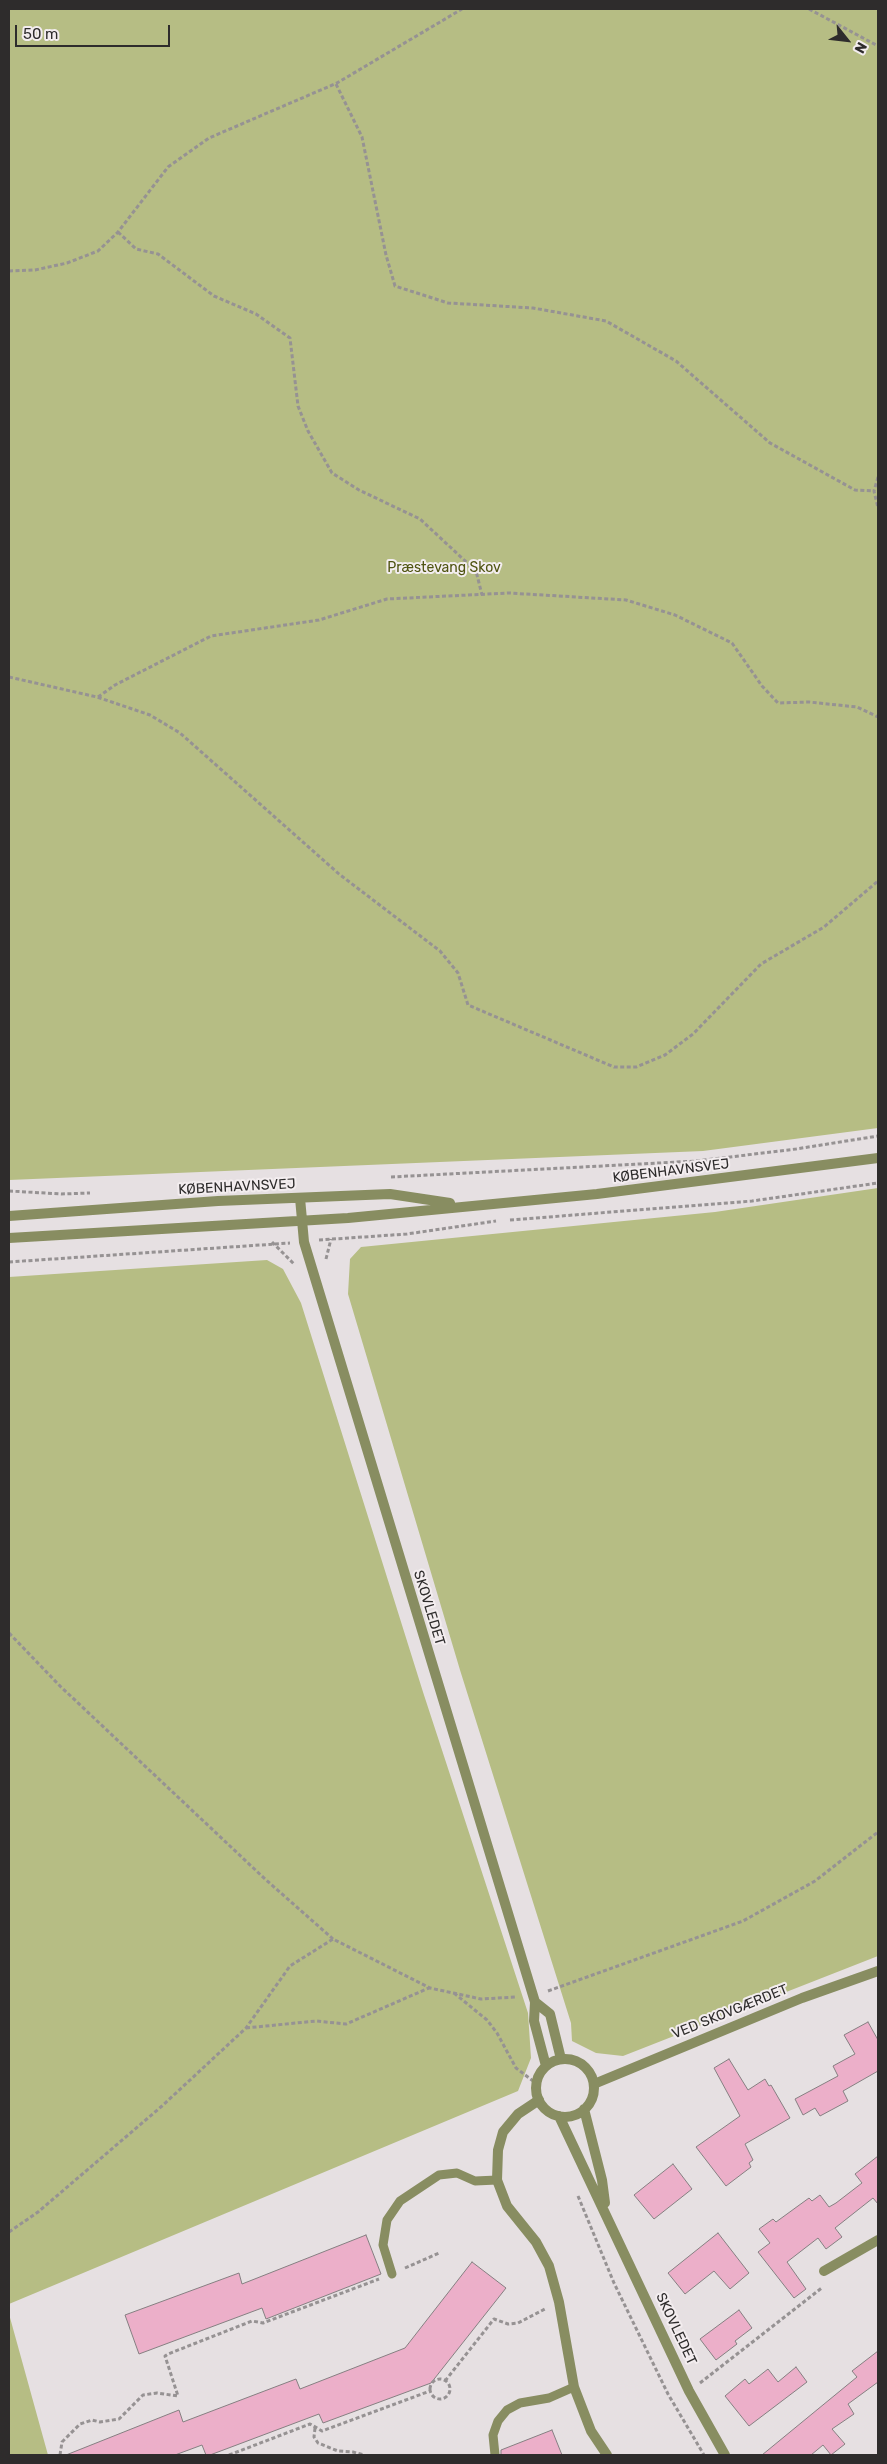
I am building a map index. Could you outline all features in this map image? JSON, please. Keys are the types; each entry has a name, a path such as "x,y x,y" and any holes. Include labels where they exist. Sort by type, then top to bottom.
{"street":[{"name":"KØBENHAVNSVEJ","path":"9,1238 348,1218 466,1205 597,1194 878,1158"},
{"name":"KØBENHAVNSVEJ","path":"9,1216 218,1201 390,1194 466,1205"},
{"name":"SKOVLEDET","path":"300,1198 304,1242 533,1999 534,2021 546,2066"},
{"name":"VED SKOVGÆRDET","path":"594,2084 802,1998 878,1971"},
{"name":"SKOVLEDET","path":"533,1999 550,2014 561,2059"},
{"path":"561,2059 574,2060 583,2065 590,2073 594,2084 591,2100 584,2109 574,2115 560,2116 548,2111 539,2100 536,2084 540,2073 546,2066 561,2059"},
{"path":"539,2100 518,2114 503,2132 498,2150 497,2180 507,2206 536,2242 545,2258 559,2302 574,2387 591,2432 607,2455"},
{"name":"SKOVLEDET","path":"584,2109 602,2180 606,2212"},
{"name":"SKOVLEDET","path":"560,2116 689,2391 726,2455"},
{"path":"824,2270 878,2240"}],"lane":[{"path":"392,2274 382,2244 387,2220 400,2201 439,2175 457,2173 475,2181 497,2180"},
{"path":"494,2455 493,2435 498,2421 507,2410 520,2403 549,2398 574,2387"}],"path":[{"path":"9,271 35,270 67,263 98,251 118,232 168,167 209,138 336,84 462,9"},
{"path":"809,9 878,46"},
{"path":"336,84 362,137 386,255 395,286 448,302 533,308 606,321 676,361 770,443 855,490 874,492"},
{"path":"118,232 136,249 158,254 214,296 256,314 290,338 298,406 308,431 332,473 359,490 420,518 476,571 482,595"},
{"path":"878,477 874,492 878,508"},
{"path":"97,697 115,685 211,636 318,620 387,600 509,593 626,600 675,615 732,644 762,686 778,703 809,702 857,707 878,717"},
{"path":"9,678 97,697 150,715 180,733 339,874 440,951 458,973 468,1005 614,1067 636,1067 665,1054 693,1034 761,964 824,927 878,881"},
{"path":"390,1177 698,1161 796,1149 878,1136"},
{"path":"506,1220 752,1201 878,1183"},
{"path":"9,1191 61,1194 93,1192"},
{"path":"9,1262 440,1231 497,1221"},
{"path":"9,1633 60,1686 265,1879 333,1939 430,1988 481,1999 533,1999 743,1921 815,1880 878,1832"},
{"path":"9,2232 38,2212 162,2106 246,2028 290,1966 333,1939"},
{"path":"246,2028 316,2021 346,2024 430,1988"},
{"path":"453,1993 487,2020 497,2033 516,2068 536,2084"},
{"path":"577,2194 614,2283 672,2401 704,2455"},
{"path":"60,2455 62,2442 80,2424 92,2420 100,2422 119,2419 144,2396 158,2393 178,2396 165,2356 168,2354 252,2321 263,2323 392,2274 439,2252"},
{"path":"672,2401 689,2391 831,2281 824,2270"},
{"path":"445,2381 494,2319 508,2324 518,2322 559,2302"},
{"path":"229,2455 310,2424 322,2431 430,2391 434,2381 445,2381"},
{"path":"430,2391 435,2398 446,2396 450,2388 445,2381"},
{"path":"316,2428 314,2437 318,2443 338,2452 354,2452 364,2455"}],"green space":[{"name":"Præstevang Skov","path":"9,9 878,9 878,1128 703,1151 9,1180"},
{"path":"878,1188 878,1956 623,2056 596,2053 572,2041 571,2023 460,1670 348,1294 350,1259 361,1247 715,1212"},
{"path":"267,1260 283,1269 301,1303 423,1692 528,2013 531,2058 518,2091 9,2304 9,1277"},
{"path":"9,2314 48,2455 9,2455"}],"building":[{"path":"868,2022 878,2040 878,2071 843,2091 848,2101 820,2116 815,2108 803,2115 795,2099 838,2076 833,2066 855,2054 844,2035"},
{"path":"729,2059 748,2090 765,2079 769,2086 771,2085 790,2118 745,2144 753,2160 749,2163 751,2167 726,2186 696,2147 740,2116 714,2068"},
{"path":"878,2156 878,2204 873,2198 835,2228 842,2237 826,2249 818,2238 787,2262 806,2289 794,2298 758,2252 770,2243 759,2229 773,2219 776,2222 809,2198 812,2201 820,2195 829,2207 836,2203 862,2183 855,2174"},
{"path":"673,2164 692,2189 654,2219 634,2195"},
{"path":"718,2233 749,2273 730,2289 714,2271 685,2294 668,2273"},
{"path":"366,2235 381,2274 266,2319 262,2308 139,2354 125,2315 239,2273 242,2284"},
{"path":"472,2262 506,2288 431,2383 323,2423 319,2414 210,2455 206,2455 202,2445 175,2455 66,2455 179,2410 183,2422 296,2379 300,2389 405,2348"},
{"path":"739,2310 752,2328 735,2341 737,2344 716,2360 700,2339"},
{"path":"878,2351 878,2382 848,2404 854,2414 832,2429 845,2444 831,2455 823,2445 811,2455 762,2455 857,2377 852,2371"},
{"path":"796,2367 807,2382 749,2426 725,2396 745,2379 749,2384 768,2369 778,2382"},
{"path":"552,2430 562,2455 501,2455 501,2450"}]}
